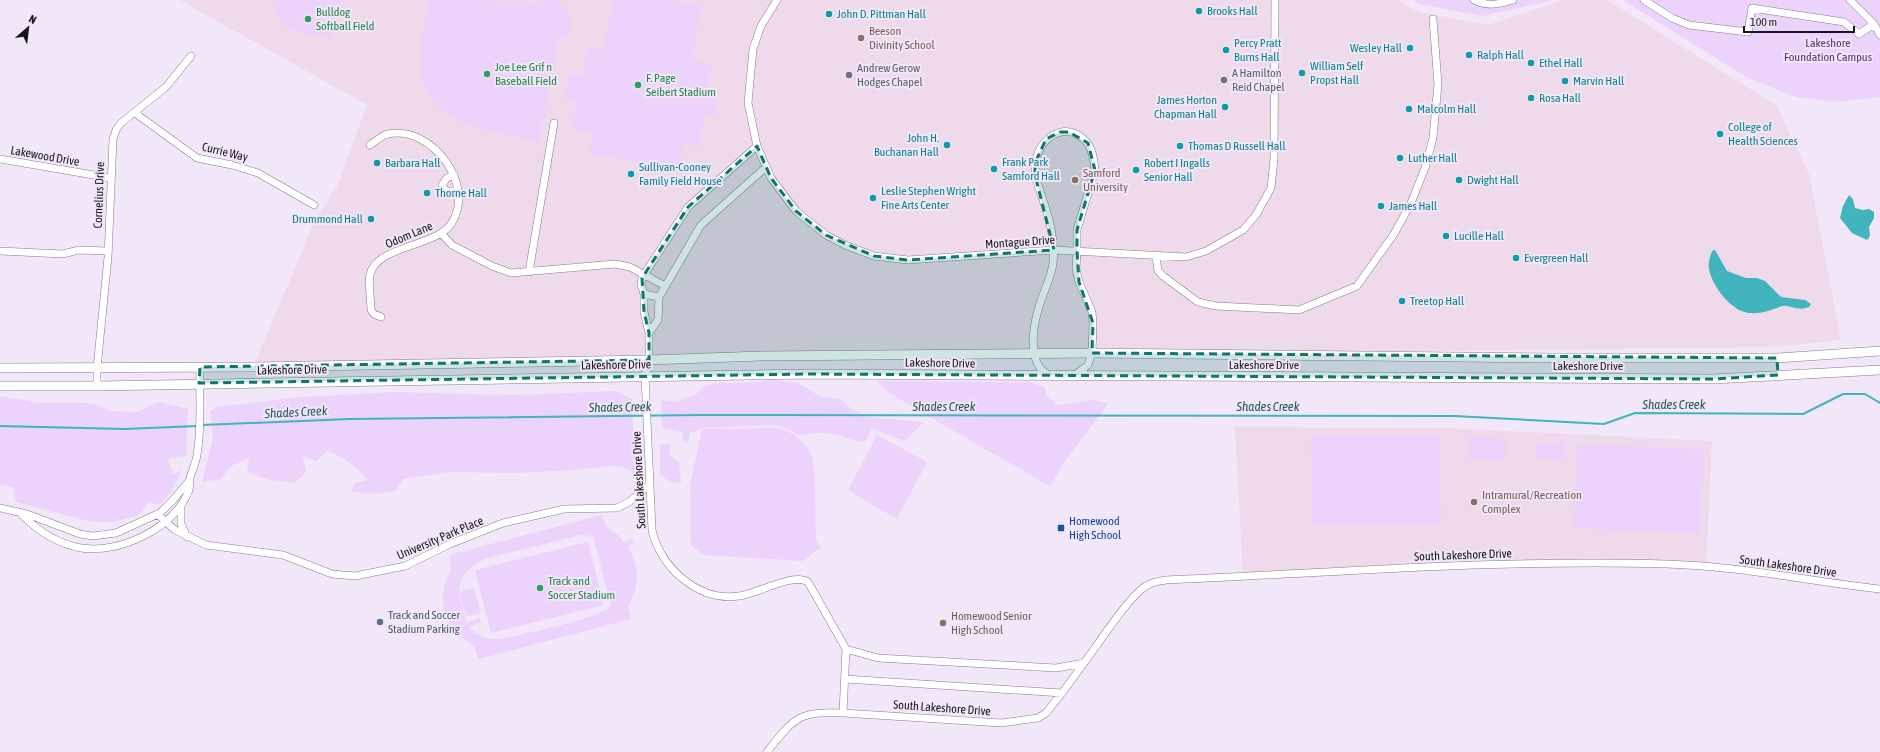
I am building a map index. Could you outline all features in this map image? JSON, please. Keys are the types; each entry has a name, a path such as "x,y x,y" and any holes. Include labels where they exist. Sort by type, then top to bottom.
{"main road":[{"name":"Lakeshore Drive","path":"0,368 200,367 648,360 762,356 1092,353 1556,358 1777,358 1880,351"},
{"path":"1777,358 1778,375"},
{"name":"Lakeshore Drive","path":"0,386 97,386 200,383 810,374 1000,376 1047,374 1713,379 1880,370"}],"street":[{"name":"Montague Drive","path":"777,0 761,26 753,49 748,103 757,146 771,178 796,211 826,235 844,245 874,256 908,260 1054,250 1077,250 1186,257 1206,251 1243,230 1256,215 1271,188 1274,159 1275,0"},
{"path":"1474,0 1498,5 1513,0"},
{"path":"1644,0 1672,18 1688,25 1742,32 1748,32 1752,8 1844,22 1859,34 1874,24"},
{"path":"1850,0 1874,24 1880,35"},
{"path":"1156,256 1160,273 1198,302 1216,306 1299,310 1357,286 1394,234 1411,202 1426,168 1433,138 1438,84 1433,19"},
{"name":"Cornelius Drive","path":"97,368 108,251 113,139 116,130 121,123 166,87 191,56"},
{"name":"Currie Way","path":"135,113 197,158 232,165 258,173 314,205"},
{"path":"529,272 554,123"},
{"path":"1047,374 1040,370 1034,354 1036,317 1050,277 1054,250 1050,223 1035,175 1036,163 1039,150 1046,139 1060,132 1069,132 1078,135 1088,144 1094,160 1095,170 1077,230 1078,275 1092,312 1092,353 1088,365 1076,375"},
{"name":"Odom Lane","path":"370,145 388,134 403,134 419,138 432,146 454,175 459,203 456,215 448,228 441,233 393,253 378,263 370,274 371,310 374,314 381,317"},
{"path":"649,333 644,312 644,294 641,284 645,275 688,207 757,146"},
{"name":"Lakewood Drive","path":"0,159 111,178"},
{"path":"649,333 658,320 659,297 704,222 766,167"},
{"path":"454,175 447,178 442,185 446,191 457,191"},
{"path":"441,233 452,245 492,266 511,273 615,264 630,267 665,286"},
{"path":"0,251 63,254 79,250 108,251"},
{"path":"644,294 659,297"},
{"name":"South Lakeshore Drive","path":"649,333 648,360 645,376 649,482 652,530 654,540 659,551 675,573 700,589 718,595 738,596 795,578 804,579 808,582 846,649"},
{"path":"21,514 55,539 81,548 106,548 123,543 149,532 165,522 181,506 189,490 190,480 197,455 200,367"},
{"path":"97,368 97,386"},
{"path":"0,508 21,514 28,514 59,527 93,536 120,532 157,514 167,506 190,480"},
{"name":"University Park Place","path":"157,514 165,522 187,537 206,545 283,555 332,574 355,576 405,566 450,544 502,523 564,509 617,508 630,502 649,482"},
{"path":"181,506 180,517 187,537"},
{"path":"55,539 59,527"},
{"path":"120,532 123,543"},
{"name":"South Lakeshore Drive","path":"767,752 797,718 818,713 843,713 1001,723 1038,718 1046,713 1126,607 1144,587 1153,582 1166,580 1370,569 1550,563 1660,564 1755,571 1828,583 1880,589"},
{"path":"843,713 846,649 878,658 1056,668 1084,663"},
{"name":"South Lakeshore Drive","path":"845,679 1062,692"}],"highlighted area":[{"path":"1060,132 1069,132 1088,143 1095,170 1077,230 1079,282 1093,323 1092,353 1777,358 1778,375 1713,379 810,374 199,383 200,367 649,360 649,333 644,312 642,278 688,207 757,146 771,178 796,211 826,235 874,256 908,260 1054,250 1035,175 1035,163 1046,139"}],"shaded area":[{"name":"Samford University","path":"180,0 1400,0 1400,2 1419,12 1488,25 1564,0 1607,0 1776,105 1809,174 1841,340 1769,347 649,360 253,367 317,216 337,187 367,105"},
{"name":"Intramural/Recreation Complex","path":"1235,427 1447,428 1712,441 1706,567 1587,563 1243,577"}],"green space":[{"name":"Bulldog Softball Field","path":"273,0 343,0 336,15 331,39 302,33 286,26 279,19 275,11"},
{"name":"Joe Lee Grif n Baseball Field","path":"427,0 542,2 543,0 558,0 572,18 567,38 558,37 539,141 503,134 466,123 449,115 436,103 426,89 421,70 421,44"},
{"name":"F. Page Seibert Stadium","path":"612,0 667,0 700,4 693,61 712,64 708,93 718,95 715,116 705,116 700,146 683,144 679,169 589,154 593,132 573,129 577,101 565,99 569,74 582,76 587,48 604,50"},
{"path":"1414,0 1553,0 1483,16 1418,4"},
{"name":"Lakeshore Foundation Campus","path":"1623,0 1880,0 1880,97 1835,102 1796,97 1748,78"},
{"path":"778,380 800,384 821,397 841,399 850,408 869,417 923,423 905,441 871,428 865,442 828,433 798,435 777,425 703,428 690,433 688,444 683,440 683,432 662,428 661,400 680,402 683,398 695,395 704,387 715,383 741,383"},
{"path":"878,381 1027,382 1045,387 1045,394 1057,405 1093,400 1108,404 1063,464 1050,486 907,404 887,391"},
{"path":"616,391 632,399 635,473 623,467 611,466 576,470 514,473 451,472 403,479 395,491 371,494 351,491 355,483 367,480 350,463 328,451 316,461 302,456 306,470 304,475 293,483 269,480 247,472 249,458 231,466 221,479 202,482 213,438 210,411 217,407 299,397 395,392 514,395"},
{"path":"0,396 41,403 94,404 110,411 136,412 159,402 188,409 186,456 168,459 173,474 182,470 171,492 160,505 149,502 137,516 112,522 92,522 16,502 13,487 0,485"},
{"path":"778,428 797,437 811,454 815,483 816,540 821,547 803,561 703,555 691,545 690,486 702,429"},
{"path":"877,435 927,462 897,519 848,490"},
{"path":"1311,436 1440,436 1441,524 1312,524"},
{"path":"1470,437 1506,439 1505,461 1468,458"},
{"path":"1536,442 1565,442 1565,459 1536,459"},
{"path":"660,444 670,444 670,456 679,462 681,483 671,482 660,475"},
{"path":"1578,444 1704,450 1700,534 1574,528"},
{"path":"602,515 606,527 618,535 624,542 632,539 634,543 627,546 634,561 637,576 634,592 627,607 631,619 478,659 475,647 461,636 446,615 443,597 444,588 451,570 449,555","holes":["581,535 593,536 611,606 603,611 576,621 501,639 492,639 476,634 470,627 481,622 480,618 467,623 461,603 460,586 466,572 474,565 484,559"]},
{"name":"Track and Soccer Stadium","path":"588,542 604,605 491,633 475,570"},
{"path":"474,588 481,613 466,616 459,592"}],"water":[{"path":"1849,195 1853,199 1855,208 1863,210 1869,209 1874,212 1874,218 1869,227 1870,236 1867,240 1852,233 1840,218 1843,206"},
{"path":"1715,250 1727,271 1746,278 1757,278 1765,281 1781,297 1805,300 1811,304 1809,307 1801,309 1782,306 1758,313 1749,313 1736,308 1723,297 1711,276 1709,262 1712,251"}],"waterway":[{"name":"Shades Creek","path":"202,425 349,419 701,415 1455,416 1604,424 1635,413 1803,414 1843,394 1865,394 1880,403"},
{"name":"Shades Creek","path":"0,426 124,429 198,426"}],"place":[{"name":"Brooks Hall","path":"1199,11"},
{"name":"John D. Pittman Hall","path":"829,14"},
{"name":"Bulldog Softball Field","path":"308,19"},
{"name":"Beeson Divinity School","path":"861,38"},
{"name":"Wesley Hall","path":"1410,48"},
{"name":"Percy Pratt Burns Hall","path":"1226,50"},
{"name":"Ralph Hall","path":"1469,55"},
{"name":"Ethel Hall","path":"1531,63"},
{"name":"William Self Propst Hall","path":"1302,73"},
{"name":"Joe Lee Grif n Baseball Field","path":"487,74"},
{"name":"Andrew Gerow Hodges Chapel","path":"849,75"},
{"name":"A Hamilton Reid Chapel","path":"1224,80"},
{"name":"Marvin Hall","path":"1565,81"},
{"name":"F. Page Seibert Stadium","path":"638,85"},
{"name":"Rosa Hall","path":"1531,98"},
{"name":"James Horton Chapman Hall","path":"1225,107"},
{"name":"Malcolm Hall","path":"1409,109"},
{"name":"College of Health Sciences","path":"1720,134"},
{"name":"John H. Buchanan Hall","path":"947,145"},
{"name":"Thomas D Russell Hall","path":"1180,146"},
{"name":"Luther Hall","path":"1400,158"},
{"name":"Barbara Hall","path":"377,163"},
{"name":"Frank Park Samford Hall","path":"994,169"},
{"name":"Robert I Ingalls Senior Hall","path":"1136,170"},
{"name":"Sullivan-Cooney Family Field House","path":"631,174"},
{"name":"Samford University","path":"1075,180"},
{"name":"Dwight Hall","path":"1459,180"},
{"name":"Thorne Hall","path":"427,193"},
{"name":"Leslie Stephen Wright Fine Arts Center","path":"873,198"},
{"name":"James Hall","path":"1381,206"},
{"name":"Drummond Hall","path":"371,219"},
{"name":"Lucille Hall","path":"1446,236"},
{"name":"Evergreen Hall","path":"1516,258"},
{"name":"Treetop Hall","path":"1402,301"},
{"name":"Intramural/Recreation Complex","path":"1474,502"},
{"name":"Homewood High School","path":"1061,528"},
{"name":"Track and Soccer Stadium","path":"540,588"},
{"name":"Track and Soccer Stadium Parking","path":"380,622"},
{"name":"Homewood Senior High School","path":"943,623"}]}
